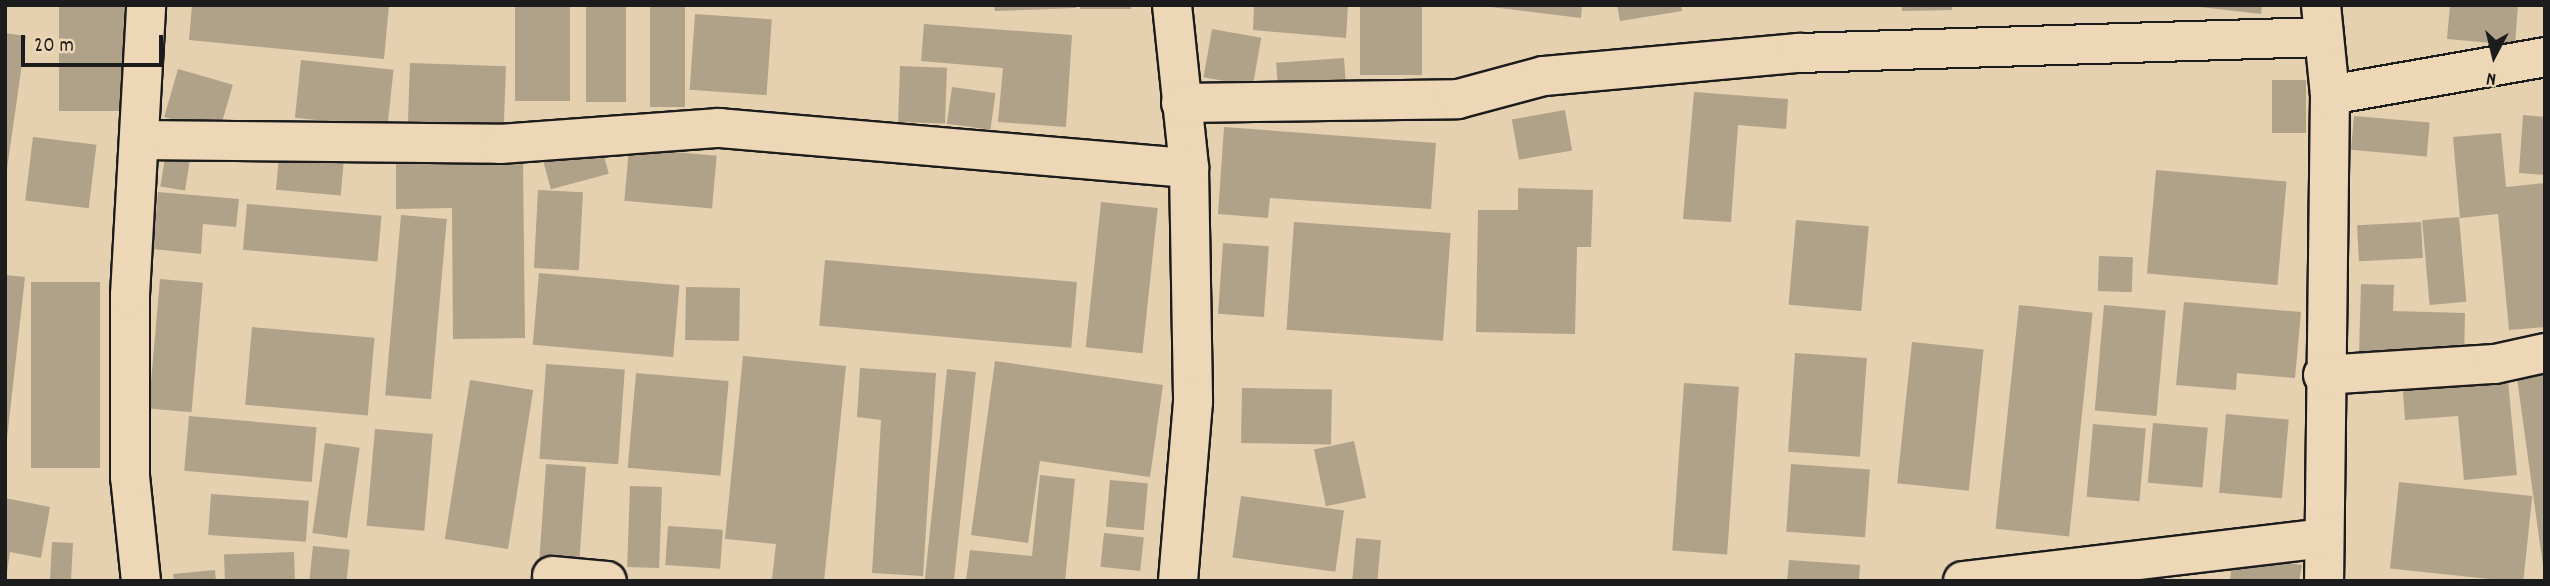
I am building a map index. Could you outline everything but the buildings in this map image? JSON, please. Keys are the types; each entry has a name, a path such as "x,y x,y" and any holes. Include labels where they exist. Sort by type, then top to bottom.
{"street":[{"path":"141,581 130,477 139,141 146,5"},
{"path":"1172,5 1189,168 1193,402 1178,581"},
{"path":"1181,103 1458,99 1544,76 1799,53 2322,21 2330,95 2323,375 2325,581"},
{"path":"2330,95 2545,57"},
{"path":"139,141 500,144 719,128 1189,168"},
{"path":"2323,375 2495,364 2545,353"},
{"path":"1963,581 2323,538"},
{"path":"551,576 607,581"}]}
